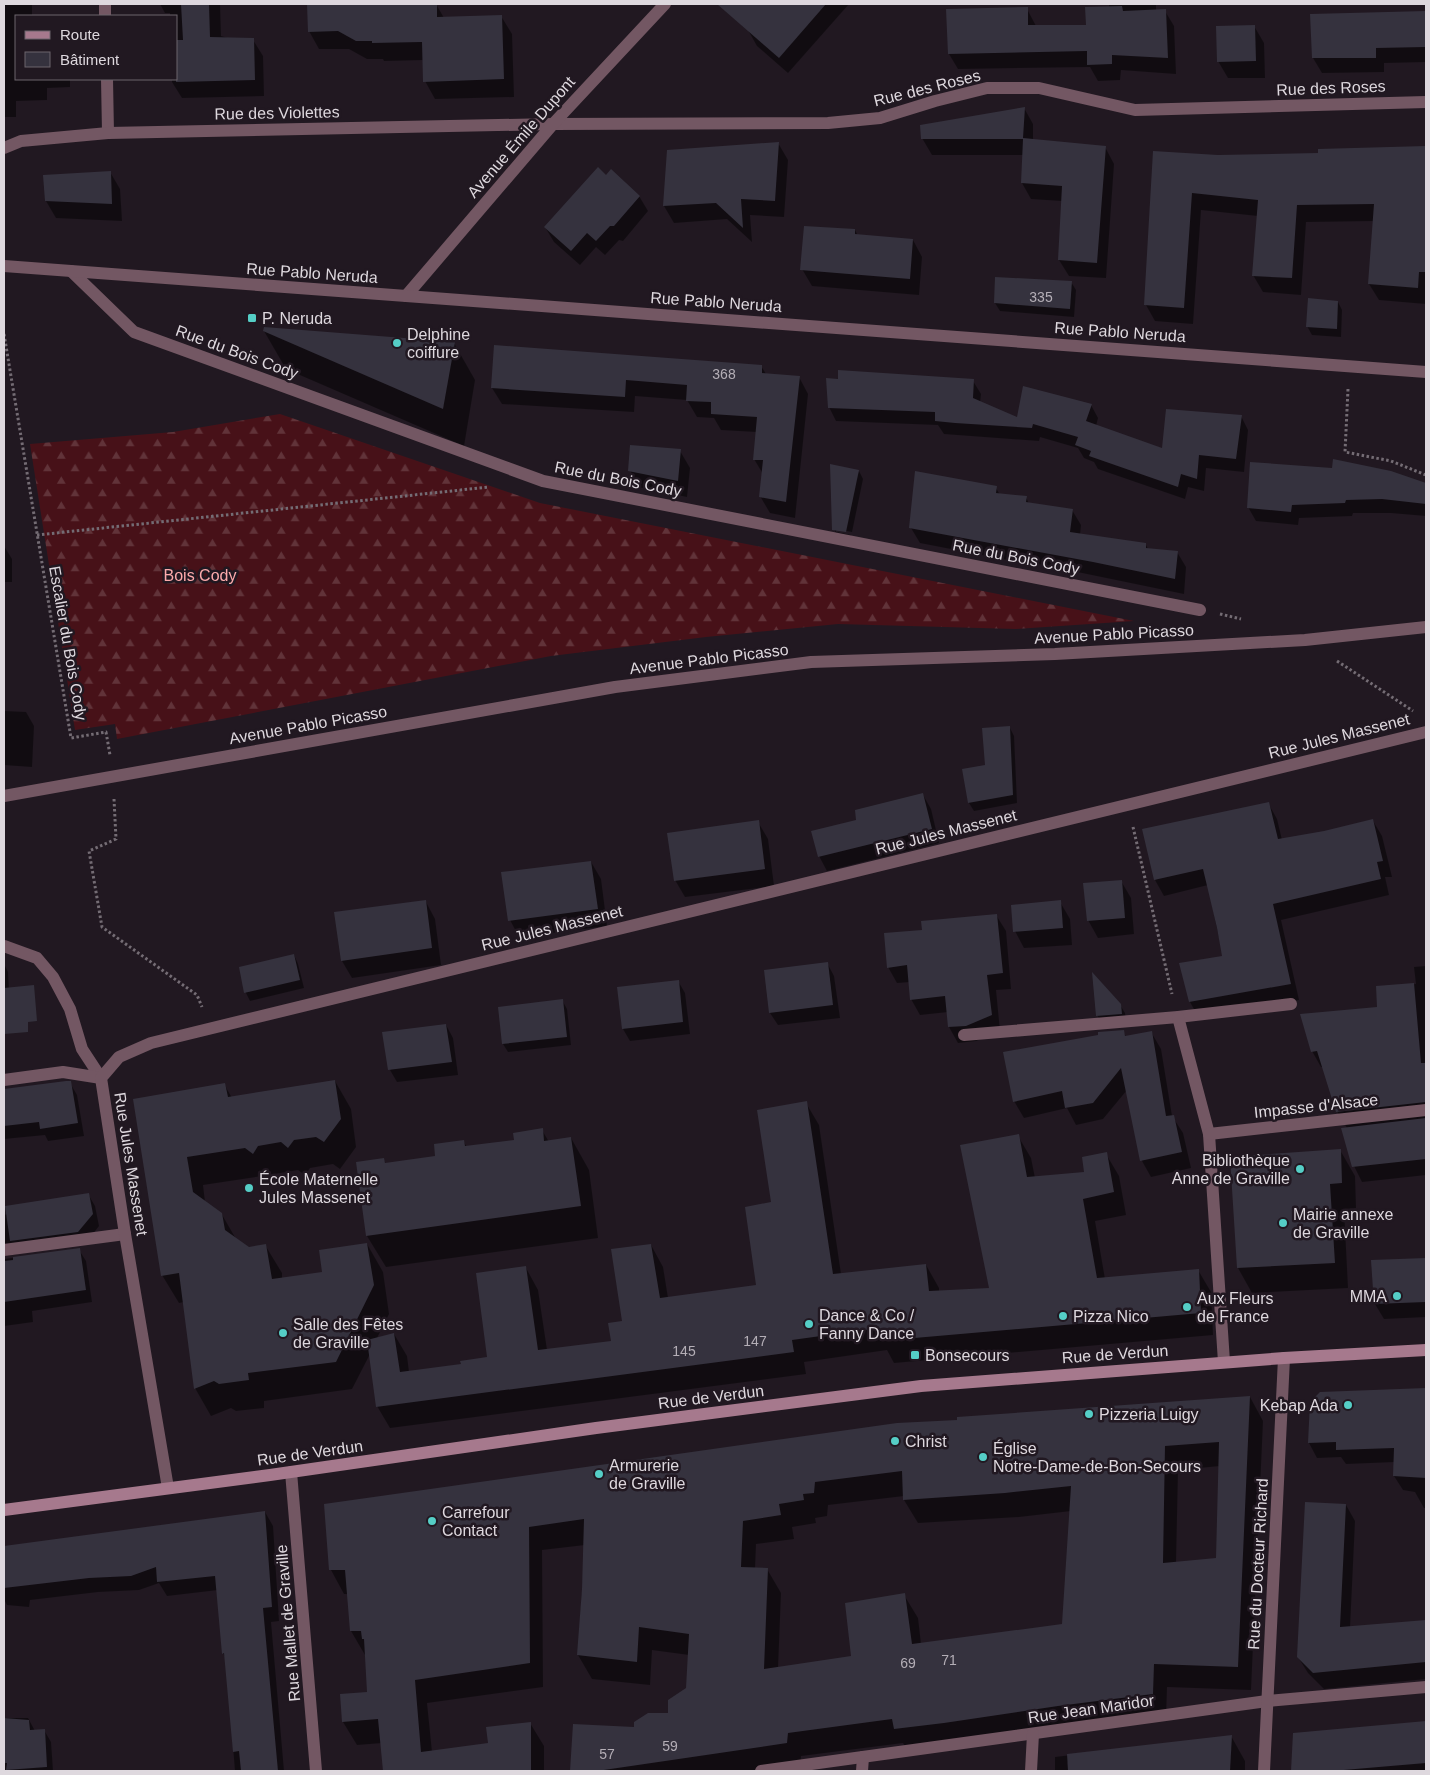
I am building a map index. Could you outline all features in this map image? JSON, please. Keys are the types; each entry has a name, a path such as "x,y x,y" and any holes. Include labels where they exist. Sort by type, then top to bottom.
{"main road":[{"name":"Rue de Verdun","path":"4,1510 291,1472 596,1428 929,1385 1224,1362 1426,1350"}],"street":[{"name":"Avenue Émile Dupont","path":"406,296 552,124 665,4"},
{"path":"107,80 108,133"},
{"name":"Rue des Roses","path":"552,124 828,123 880,118 986,88 1039,88 1136,110 1426,102"},
{"name":"Rue des Violettes","path":"4,148 21,142 108,133 552,124"},
{"name":"Rue Pablo Neruda","path":"4,266 1426,372"},
{"name":"Rue du Bois Cody","path":"71,271 134,332 543,481 1200,610"},
{"name":"Avenue Pablo Picasso","path":"4,796 615,687 811,662 1055,654 1305,640 1426,627"},
{"name":"Rue Jules Massenet","path":"168,1488 101,1078 118,1057 151,1042 1426,732"},
{"path":"4,946 37,958 53,977 70,1009 82,1049 101,1078"},
{"path":"964,1035 1178,1017 1292,1004"},
{"path":"1178,1017 1209,1134 1224,1362"},
{"path":"4,1080 63,1072 101,1078"},
{"name":"Impasse d'Alsace","path":"1209,1134 1426,1110"},
{"path":"4,1250 125,1234"},
{"name":"Rue du Docteur Richard","path":"1264,1771 1284,1358"},
{"name":"Rue Mallet de Graville","path":"291,1472 316,1771"},
{"name":"Rue Jean Maridor","path":"760,1771 1267,1701 1426,1688"},
{"path":"1031,1771 1032,1734"},
{"path":"862,1771 863,1757"}],"path":[{"name":"Escalier du Bois Cody","path":"4,334 72,738 106,732 113,776 116,839 90,851 102,927 197,995 212,1028"},
{"path":"1349,366 1345,452 1391,461 1426,475"},
{"path":"37,535 494,486"},
{"path":"1305,640 1418,715"},
{"path":"1127,805 1178,1017"}],"green space":[{"name":"Bois Cody","path":"280,414 540,503 1134,621 1016,629 838,624 706,637 551,656 117,739 115,724 75,730 30,444 173,432"}],"building":[{"path":"181,4 209,4 210,37 254,38 255,80 176,82 178,80 178,40 183,40"},
{"path":"307,4 437,4 437,17 502,15 504,79 423,82 422,42 372,43 372,41 356,41 338,31 308,32"},
{"path":"717,4 826,4 779,58"},
{"path":"1122,6 1123,11 1166,9 1168,58 1112,55 1112,64 1087,65 1087,51 948,54 946,9 1028,7 1028,25 1086,25 1085,7"},
{"path":"1426,11 1426,47 1376,48 1376,58 1312,58 1310,14"},
{"path":"1255,25 1256,61 1217,62 1216,26"},
{"path":"1025,107 1023,138 1106,146 1097,263 1058,260 1062,186 1021,183 1023,139 921,139 920,125"},
{"path":"779,142 775,201 741,199 743,228 716,203 663,206 667,150"},
{"path":"1426,146 1426,272 1419,272 1418,288 1368,284 1374,204 1297,205 1292,278 1252,276 1258,200 1192,193 1184,308 1144,305 1153,151 1218,155 1318,153 1318,149"},
{"path":"598,167 606,175 611,169 640,196 614,226 610,226 596,241 587,233 571,251 544,227"},
{"path":"111,171 112,204 45,201 43,175"},
{"path":"804,226 855,229 855,234 913,239 910,279 800,270"},
{"path":"995,277 1072,281 1070,309 994,303"},
{"path":"1308,298 1338,301 1337,329 1306,327"},
{"path":"264,327 455,342 443,409 263,331"},
{"path":"494,345 762,365 762,373 800,376 786,502 759,497 763,460 753,460 757,417 711,414 711,402 686,401 687,385 626,380 625,397 491,388"},
{"path":"838,370 974,379 973,398 1017,417 1023,386 1092,404 1086,421 1162,448 1166,409 1242,415 1236,459 1199,455 1197,479 1181,474 1178,487 1089,456 1091,451 1075,445 1078,437 1033,424 1032,428 955,423 935,421 935,412 828,408 826,378 838,379"},
{"path":"630,445 681,449 678,481 628,471"},
{"path":"1333,459 1391,471 1426,483 1426,504 1382,499 1346,500 1345,503 1292,505 1291,512 1247,508 1250,462 1332,468"},
{"path":"830,464 859,470 846,532 832,530"},
{"path":"915,471 997,486 996,493 1027,496 1026,502 1073,509 1070,532 1146,543 1146,548 1178,551 1175,579 909,528"},
{"path":"1010,726 1013,795 968,803 962,769 985,765 982,728"},
{"path":"923,793 932,829 818,857 811,831 856,820 855,810"},
{"path":"1269,802 1278,839 1324,831 1373,819 1383,861 1377,862 1381,879 1273,904 1291,984 1189,1002 1179,963 1222,956 1203,869 1154,880 1142,829"},
{"path":"759,820 765,869 674,881 667,833"},
{"path":"591,861 598,909 508,921 501,872"},
{"path":"1122,880 1125,918 1087,921 1083,883"},
{"path":"426,900 432,948 341,961 334,912"},
{"path":"1061,900 1063,928 1013,932 1011,905"},
{"path":"997,914 1003,973 987,975 992,1015 966,1026 948,1027 945,996 910,1000 907,965 887,968 884,933 922,930 921,921"},
{"path":"294,954 300,980 244,993 239,967"},
{"path":"828,962 833,1005 769,1013 764,970"},
{"path":"1092,972 1121,1004 1122,1014 1096,1016"},
{"path":"679,980 683,1022 622,1029 617,987"},
{"path":"1414,983 1421,1063 1426,1063 1426,1102 1336,1112 1317,1051 1311,1052 1300,1014 1377,1007 1376,986"},
{"path":"34,985 37,1021 28,1022 28,1032 4,1034 4,988"},
{"path":"563,999 567,1037 502,1044 498,1007"},
{"path":"446,1024 452,1062 388,1070 382,1032"},
{"path":"1124,1030 1125,1036 1152,1031 1166,1116 1174,1115 1182,1152 1140,1161 1121,1068 1093,1103 1065,1108 1062,1091 1013,1102 1003,1052 1098,1035 1098,1032"},
{"path":"335,1080 341,1119 324,1142 316,1137 294,1140 288,1148 281,1142 258,1146 253,1154 245,1148 187,1157 193,1192 222,1213 225,1230 249,1247 266,1244 272,1279 322,1272 319,1250 367,1243 374,1285 336,1362 248,1373 249,1380 219,1384 214,1381 194,1389 179,1273 161,1276 133,1099 225,1083 228,1097"},
{"path":"71,1081 78,1123 40,1129 39,1122 4,1126 4,1089"},
{"path":"807,1101 833,1274 926,1264 929,1291 989,1288 960,1145 1019,1134 1027,1177 1084,1172 1082,1157 1107,1152 1114,1192 1083,1199 1097,1278 1199,1269 1201,1313 880,1341 879,1328 792,1340 794,1352 376,1407 367,1340 394,1333 400,1372 461,1364 460,1361 487,1357 476,1273 526,1266 538,1350 611,1341 608,1323 622,1321 611,1249 651,1244 660,1298 756,1285 745,1207 771,1202 757,1110"},
{"path":"1426,1118 1426,1159 1352,1167 1341,1128"},
{"path":"543,1128 544,1141 571,1137 581,1206 366,1236 356,1162 384,1158 385,1163 435,1156 434,1144 464,1140 465,1146 514,1140 513,1133"},
{"name":"Mairie annexe de Graville","path":"1341,1149 1342,1183 1330,1184 1335,1263 1237,1268 1230,1157"},
{"path":"89,1193 93,1214 78,1232 10,1241 5,1206"},
{"path":"80,1248 86,1290 4,1302 4,1261 13,1260 13,1257"},
{"path":"1426,1258 1426,1302 1374,1304 1371,1260"},
{"path":"1426,1388 1426,1478 1393,1476 1394,1448 1336,1450 1336,1442 1308,1443 1310,1402 1320,1392"},
{"path":"1250,1396 1238,1667 1154,1664 1153,1694 894,1729 892,1719 788,1733 787,1743 597,1771 570,1771 573,1724 634,1727 634,1722 648,1713 668,1713 668,1700 686,1688 689,1634 639,1627 637,1662 577,1655 582,1589 584,1519 529,1527 530,1663 415,1680 421,1752 488,1743 486,1727 531,1722 531,1771 383,1771 378,1719 342,1722 340,1694 367,1692 364,1639 362,1639 361,1631 350,1631 345,1570 329,1570 324,1504 897,1423 957,1420 957,1417","holes":["1219,1442 1216,1558 1163,1563 1165,1446","902,1471 903,1500 1071,1486 1062,1624 912,1644 905,1593 845,1603 851,1656 764,1669 768,1568 741,1567 743,1521 781,1515 779,1504 804,1500 803,1494 814,1493 815,1482"]},
{"path":"1305,1502 1346,1504 1340,1627 1426,1620 1426,1662 1313,1673 1297,1657"},
{"path":"265,1511 272,1607 263,1608 278,1771 241,1771 239,1751 233,1752 215,1576 157,1582 156,1567 131,1576 89,1578 4,1588 4,1546"},
{"path":"4,1718 29,1720 30,1730 45,1729 47,1767 6,1770 7,1763 4,1763"},
{"path":"1426,1721 1426,1763 1332,1771 1291,1771 1293,1733"},
{"path":"1232,1735 1230,1771 1068,1771 1067,1754"}],"place":[{"name":"P. Neruda","path":"252,318"},
{"name":"Delphine coiffure","path":"397,343"},
{"name":"Bibliothèque Anne de Graville","path":"1300,1169"},
{"name":"École Maternelle Jules Massenet","path":"249,1188"},
{"name":"Mairie annexe de Graville","path":"1283,1223"},
{"name":"MMA","path":"1397,1296"},
{"name":"Aux Fleurs de France","path":"1187,1307"},
{"name":"Pizza Nico","path":"1063,1316"},
{"name":"Dance & Co / Fanny Dance","path":"809,1324"},
{"name":"Salle des Fêtes de Graville","path":"283,1333"},
{"name":"Bonsecours","path":"915,1355"},
{"name":"Kebap Ada","path":"1348,1405"},
{"name":"Pizzeria Luigy","path":"1089,1414"},
{"name":"Christ","path":"895,1441"},
{"name":"Église Notre-Dame-de-Bon-Secours","path":"983,1457"},
{"name":"Armurerie de Graville","path":"599,1474"},
{"name":"Carrefour Contact","path":"432,1521"}]}
